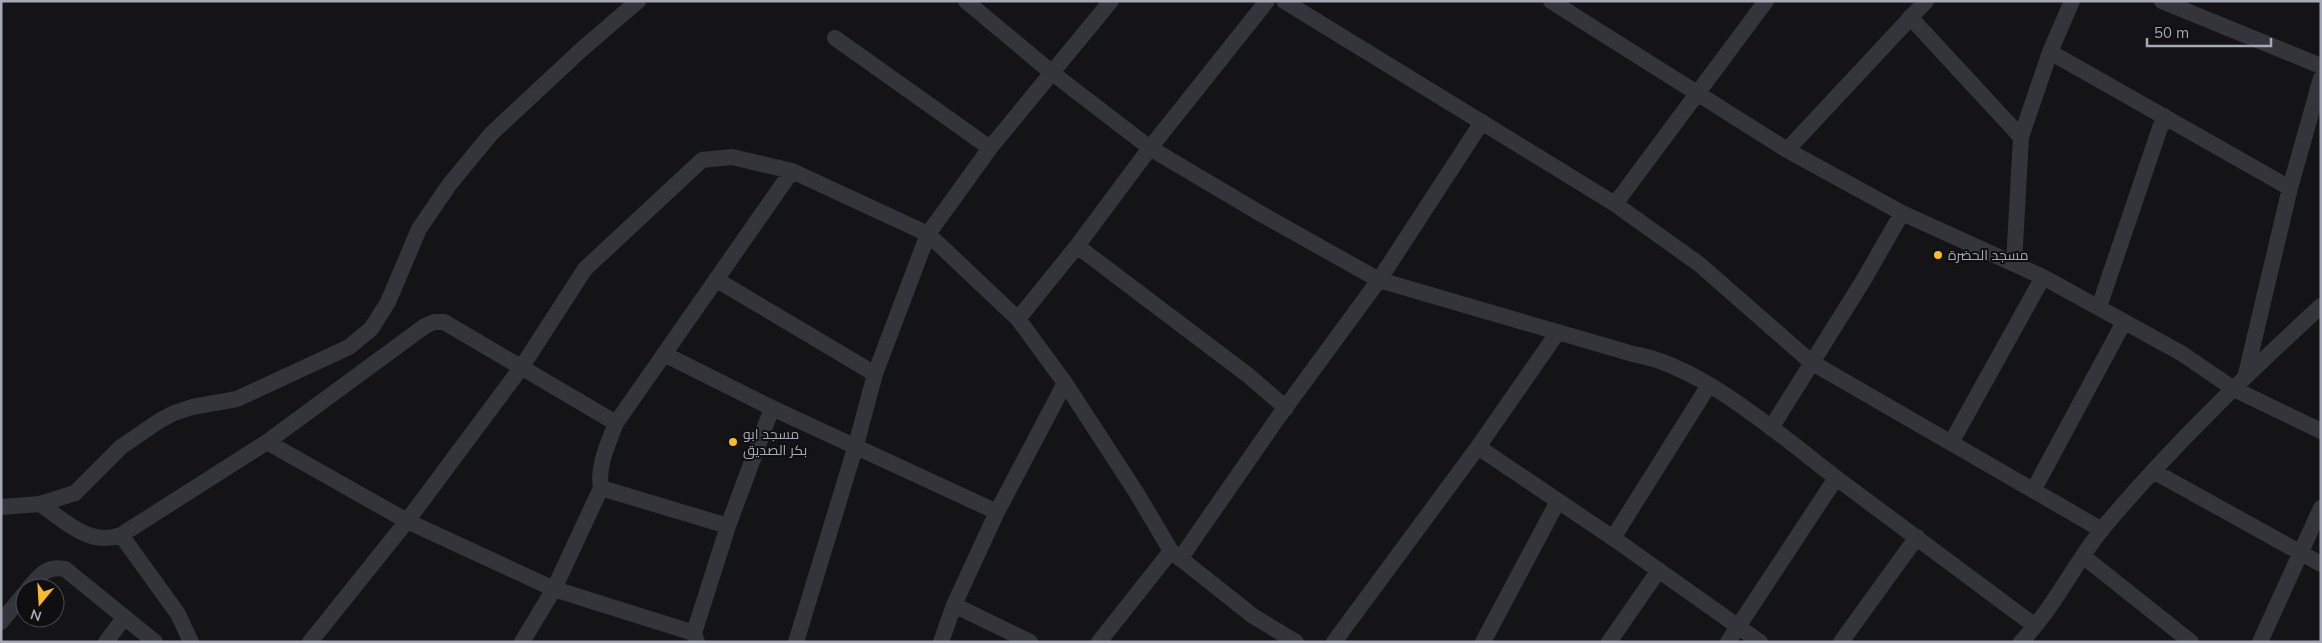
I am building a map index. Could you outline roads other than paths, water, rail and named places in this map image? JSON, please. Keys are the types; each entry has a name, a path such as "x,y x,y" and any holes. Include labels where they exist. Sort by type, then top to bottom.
{"street":[{"path":"1,507 40,504 75,493 121,447 174,413 252,393 349,347 371,329 388,302 419,229 449,185 491,134 574,56 638,1"},
{"path":"966,1 1051,72 1150,148 1263,216 1379,280 1633,354 1652,357 1671,364 1709,385 1771,428 1917,537 2027,637 2102,530 2153,471 2234,389 2246,374 2321,306"},
{"path":"796,642 856,445 875,374 928,234 990,148 1111,1"},
{"path":"1018,319 1267,1"},
{"path":"1284,1 1615,204 1699,264 1811,362 2034,489 2102,530"},
{"path":"1551,1 1697,95 1787,150 1902,213 2043,277 2180,353 2234,389 2321,431"},
{"path":"1787,150 1926,1"},
{"path":"2014,263 2021,137 2050,52 2072,1"},
{"path":"2162,1 2321,66"},
{"path":"1615,204 1697,95 1763,2"},
{"path":"1910,18 2021,137"},
{"path":"835,38 990,148"},
{"path":"2050,52 2290,188"},
{"path":"2246,374 2290,188 2321,78"},
{"path":"2099,307 2164,116"},
{"path":"1099,642 1175,555 1286,408 1379,280 1482,122"},
{"path":"317,640 521,368 585,269 702,160 732,157 792,171 928,234 1018,319 1065,383 1175,555 1253,616 1296,642"},
{"path":"522,642 554,589 602,488 600,480 604,455 616,423 792,171"},
{"path":"1771,428 1863,281 1902,213"},
{"path":"1076,246 1249,376 1286,408"},
{"path":"1952,442 2043,277"},
{"path":"717,280 875,374"},
{"path":"40,504 88,536 109,540 121,535 267,442 425,326 434,322 444,322 616,423"},
{"path":"2034,489 2124,322"},
{"path":"1334,642 1478,447 1558,332"},
{"path":"664,354 772,408 856,445 997,512"},
{"path":"941,642 954,604 997,512 1065,383"},
{"path":"1613,538 1709,385"},
{"path":"267,442 406,521 554,589 695,638 728,526 772,408"},
{"path":"1478,447 1613,538 1760,642"},
{"path":"2153,471 2321,564"},
{"path":"1728,642 1836,478"},
{"path":"602,488 728,526"},
{"path":"1483,642 1558,501"},
{"path":"2260,642 2321,508"},
{"path":"121,535 178,614 191,642"},
{"path":"1842,642 1917,537"},
{"path":"2084,557 2191,642"},
{"path":"37,578 40,574 57,567 65,569 155,642"},
{"path":"1609,642 1659,570"},
{"path":"954,604 1030,642"},
{"path":"1,622 15,605"},
{"path":"106,642 124,618"}],"place":[{"name":"مسجد الحضرة","path":"1938,255"},
{"name":"مسجد ابو بكر الصديق","path":"733,442"}]}
